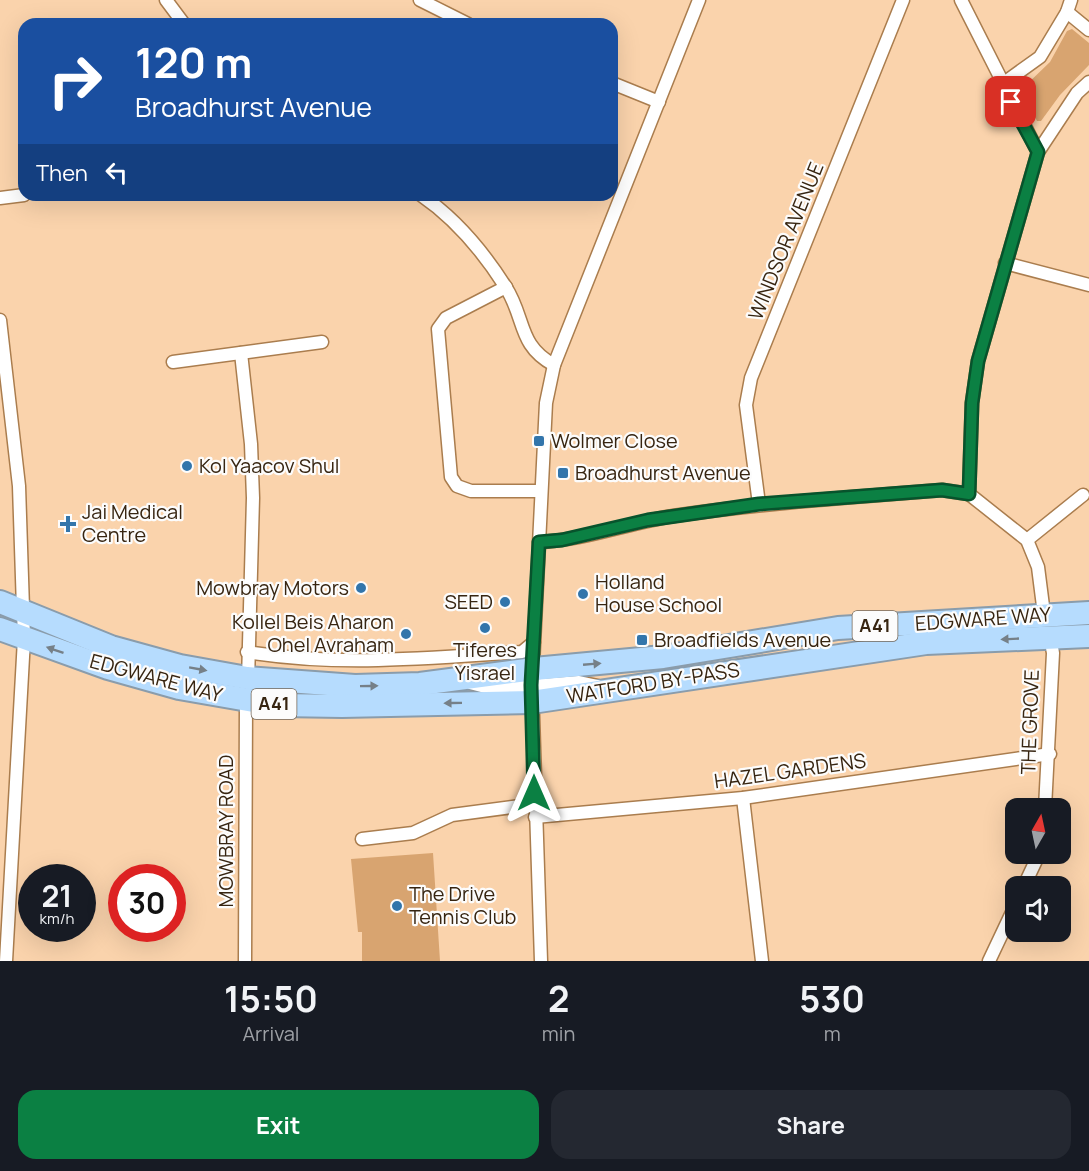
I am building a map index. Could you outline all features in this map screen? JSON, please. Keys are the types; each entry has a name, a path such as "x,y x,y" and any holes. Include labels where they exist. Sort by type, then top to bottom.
{"highway":[{"name":"EDGWARE WAY","path":"0,602 111,647 180,666 247,678 355,686 458,680 532,685"},
{"name":"EDGWARE WAY","path":"663,657 838,628 1089,613"},
{"name":"EDGWARE WAY","path":"0,629 108,668 179,688 278,705 532,685"},
{"name":"EDGWARE WAY","path":"774,665 926,644 1089,636"},
{"name":"WATFORD BY-PASS","path":"532,685 663,657"},
{"name":"WATFORD BY-PASS","path":"532,685 610,690 774,665"}],"street":[{"path":"166,0 180,18"},
{"path":"420,0 456,18"},
{"path":"541,961 532,685 546,403 554,365 699,0"},
{"name":"WINDSOR AVENUE","path":"759,504 746,405 751,378 903,0"},
{"path":"961,0 1001,85 1038,152"},
{"path":"1001,85 1040,57 1069,6 1089,30"},
{"path":"969,494 972,403 978,361 1005,264 1038,152 1077,93 1089,82"},
{"path":"618,85 659,102"},
{"path":"0,198 18,196"},
{"path":"429,201 472,240 506,287 517,307 532,350 554,365"},
{"path":"1005,264 1089,285"},
{"path":"506,287 447,318 438,329 451,477 457,486 471,491 540,491"},
{"path":"0,320 19,486 24,639 4,938 6,961"},
{"path":"173,362 322,342"},
{"path":"242,353 251,444 253,498 247,678 253,688 278,705"},
{"path":"539,542 562,540 648,520 759,504 942,490 969,494 1027,540 1038,567 1044,614"},
{"path":"1027,540 1083,495"},
{"name":"THE GROVE","path":"1046,798 1050,754 1053,652 1050,637"},
{"path":"247,652 345,662 388,662 522,652 534,642"},
{"name":"MOWBRAY ROAD","path":"245,961 246,701"},
{"name":"HAZEL GARDENS","path":"362,839 413,833 452,815 743,798 1050,754"},
{"path":"743,798 762,961"},
{"path":"989,961 1005,927"}],"shaded area":[{"path":"1072,29 1089,43 1089,65 1060,95 1041,121 1037,121 1023,94 1023,88 1050,62 1067,31"},
{"name":"The Drive Tennis Club","path":"433,853 440,961 362,961 362,932 358,932 351,859"}],"place":[{"name":"Wolmer Close","path":"539,441"},
{"name":"Kol Yaacov Shul","path":"187,466"},
{"name":"Broadhurst Avenue","path":"563,473"},
{"name":"Jai Medical Centre","path":"68,524"},
{"name":"Mowbray Motors","path":"361,588"},
{"name":"Holland House School","path":"583,594"},
{"name":"SEED","path":"505,602"},
{"name":"Tiferes Yisrael","path":"485,628"},
{"name":"Kollel Beis Aharon Ohel Avraham","path":"406,634"},
{"name":"Broadfields Avenue","path":"642,640"},
{"name":"The Drive Tennis Club","path":"397,906"}],"route":[{"path":"534,793 535,727 531,685 534,669 539,542 562,540 648,520 759,504 942,490 969,494 972,403 978,361 1038,152 1011,102"}]}
